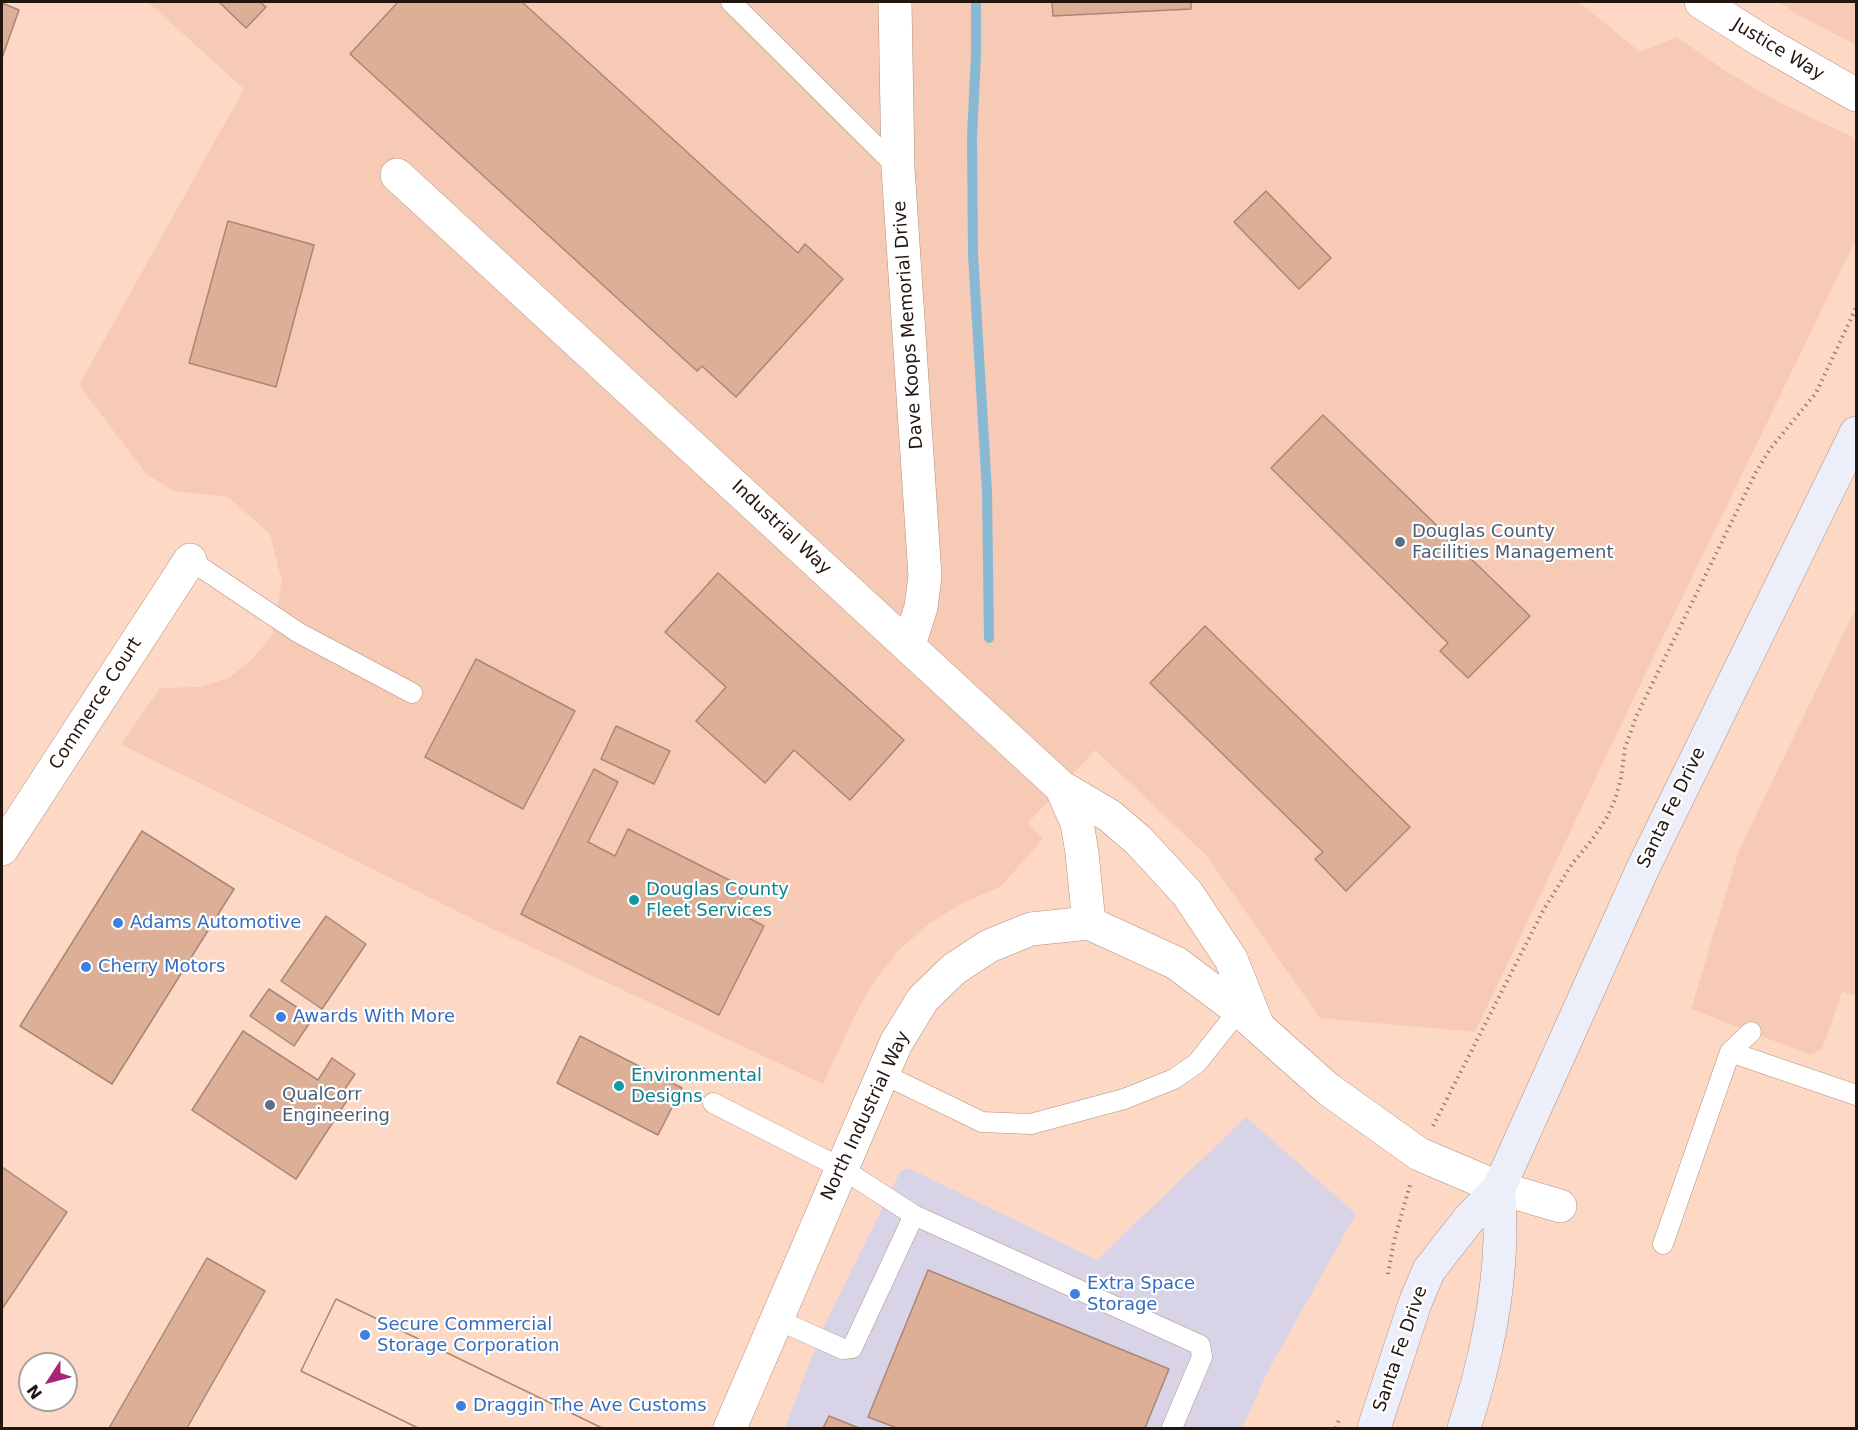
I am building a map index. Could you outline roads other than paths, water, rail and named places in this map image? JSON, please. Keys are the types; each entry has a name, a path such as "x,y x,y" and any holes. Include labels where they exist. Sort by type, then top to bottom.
{"main road":[{"name":"Santa Fe Drive","path":"1374,1428 1415,1303 1429,1270 1469,1219 1499,1188 1643,868 1857,433"},
{"name":"Santa Fe Drive","path":"1464,1428 1478,1384 1495,1302 1500,1239 1499,1188"}],"street":[{"name":"Dave Koops Memorial Drive","path":"895,2 898,168 925,576 921,607 909,645"},
{"name":"Justice Way","path":"1701,2 1762,41 1857,95"},
{"name":"Industrial Way","path":"397,175 1061,787 1077,823 1083,853 1089,923"},
{"name":"Commerce Court","path":"2,849 190,560"},
{"path":"1061,787 1110,816 1139,841 1187,893 1231,958 1249,1019"},
{"path":"1089,923 1176,963 1249,1019 1328,1089 1419,1154 1499,1188 1560,1206"},
{"name":"North Industrial Way","path":"730,1428 896,1043 924,999 954,969 988,946 1031,929 1089,923"}],"lane":[{"path":"731,2 898,168"},
{"path":"190,560 291,628 412,693"},
{"path":"883,1074 982,1122 1031,1124 1124,1099 1174,1079 1197,1063 1249,1019"},
{"path":"1663,1244 1730,1052 1751,1032"},
{"path":"1730,1052 1857,1095"},
{"path":"712,1103 841,1168 914,1215 1200,1345 1202,1357 1172,1428"},
{"path":"776,1319 843,1349 852,1348 914,1215"}],"waterway":[{"path":"976,2 972,137 973,254 987,491 989,638"}],"place":[{"name":"Douglas County Facilities Management","path":"1400,542"},
{"name":"Douglas County Fleet Services","path":"634,900"},
{"name":"Adams Automotive","path":"118,923"},
{"name":"Cherry Motors","path":"86,967"},
{"name":"Awards With More","path":"281,1017"},
{"name":"Environmental Designs","path":"619,1086"},
{"name":"QualCorr Engineering","path":"270,1105"},
{"name":"Extra Space Storage","path":"1075,1294"},
{"name":"Secure Commercial Storage Corporation","path":"365,1335"},
{"name":"Draggin The Ave Customs","path":"461,1406"}]}
